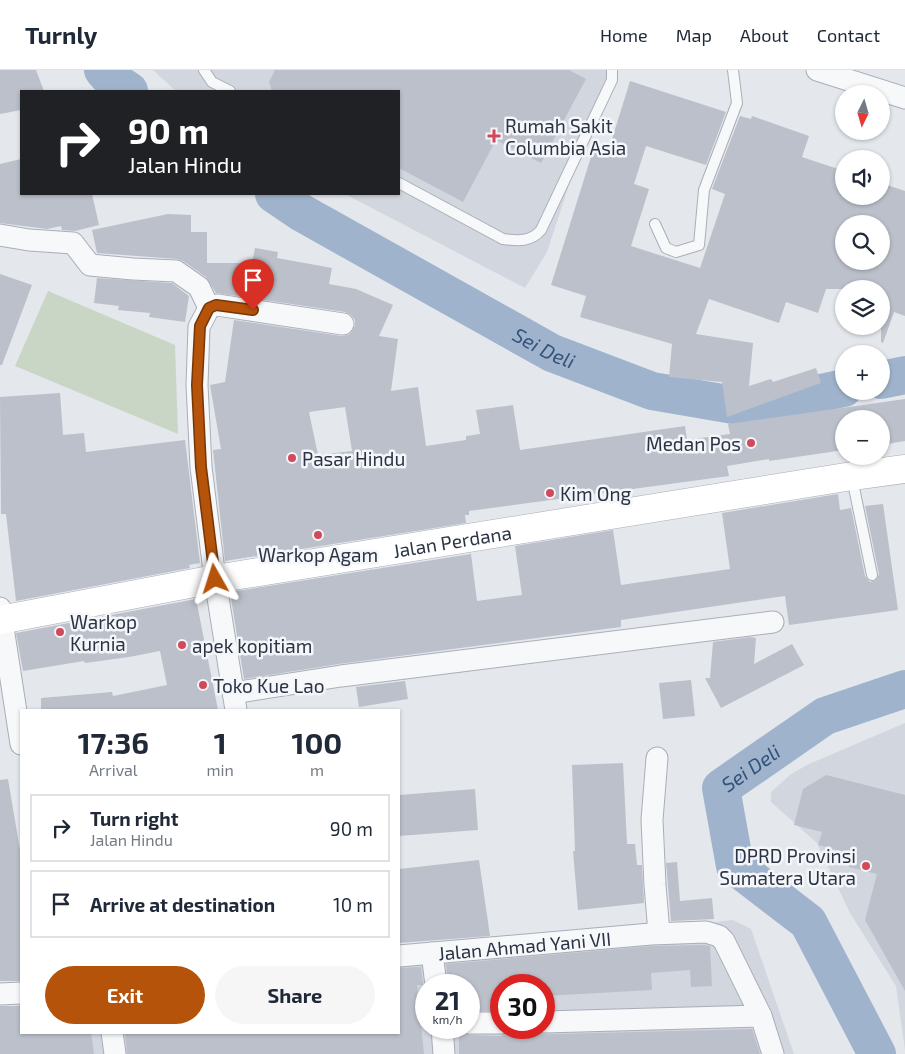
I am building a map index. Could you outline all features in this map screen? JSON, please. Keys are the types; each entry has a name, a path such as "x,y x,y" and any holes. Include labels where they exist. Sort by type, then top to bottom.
{"main road":[{"name":"Jalan Perdana","path":"1,616 215,579 905,469"}],"street":[{"path":"817,70 905,98"},
{"path":"0,235 29,240 73,243 90,265 176,271 199,288 209,308"},
{"path":"343,324 216,305 209,308 200,326 197,385 201,467 215,579 235,701 341,676 773,622"},
{"path":"1,616 20,738"},
{"path":"655,934 652,820 657,758"},
{"name":"Jalan Ahmad Yani VII","path":"400,956 655,934 706,932 719,936 724,940 761,1016 773,1054"},
{"path":"432,953 435,974"},
{"path":"0,994 20,993"},
{"path":"555,1022 761,1016"},
{"path":"112,1034 114,1054"},
{"path":"443,1039 444,1054"}],"lane":[{"path":"204,70 212,82 228,90"},
{"path":"400,184 503,240 515,241 536,236 542,230 612,80 612,70"},
{"path":"655,224 666,248 676,252 699,245 704,190 737,103 733,70"},
{"path":"852,476 872,575"}],"shaded area":[{"name":"Rumah Sakit Columbia Asia","path":"153,70 617,70 617,74 570,182 547,252 525,288 347,195 400,195 400,90 175,90"},
{"name":"DPRD Provinsi Sumatera Utara","path":"905,723 905,1050 896,986 850,913 817,843 771,802 771,792 791,774 809,764"},
{"path":"733,920 751,929 794,1054 0,1054 0,1008 20,1005 20,1034 400,1034 400,960"}],"green space":[{"path":"48,291 175,345 178,434 15,366"}],"building":[{"path":"0,70 36,70 44,90 20,90 20,110 0,114"},
{"name":"Rumah Sakit Columbia Asia","path":"275,70 569,70 586,79 541,163 496,140 463,202 400,169 400,90 272,90 269,82"},
{"path":"630,81 726,112 706,165 646,146 634,184 649,189 631,246 700,268 725,194 712,189 740,116 751,119 752,116 809,136 802,157 835,168 835,205 890,205 890,186 905,191 905,316 894,312 890,323 890,280 835,280 835,289 826,289 818,313 786,302 779,323 709,299 696,334 753,343 749,386 771,379 773,382 816,368 821,383 727,417 722,382 669,377 672,344 580,317 586,296 551,285 595,144 609,149"},
{"path":"20,159 20,195 92,195 99,225 75,231 62,230 61,226 47,229 0,223 0,164"},
{"path":"168,214 191,215 191,232 207,232 207,263 252,263 255,248 278,252 277,258 332,268 329,284 356,289 393,305 379,336 398,339 391,391 418,387 426,446 466,440 466,436 480,434 476,410 513,405 520,450 685,426 687,440 730,434 728,424 905,399 905,441 890,444 890,410 835,410 835,451 727,466 729,476 469,511 469,515 465,515 466,523 225,561 213,450 221,449 210,385 225,382 234,320 342,336 352,332 355,320 345,312 216,293 206,277 177,259 97,253 92,230","holes":["345,407 352,451 318,455 309,412"]},
{"path":"0,274 32,285 2,365 0,365"},
{"path":"97,278 172,283 189,296 185,322 149,317 150,313 118,310 119,306 94,303"},
{"path":"881,335 886,335 883,343 881,342"},
{"path":"60,393 63,435 84,433 86,452 185,440 200,563 189,565 190,568 16,601 6,514 1,514 0,397"},
{"path":"838,494 840,510 851,508 865,576 870,582 876,580 879,574 865,506 883,504 898,610 789,625 785,596 621,620 621,627 339,664 244,679 230,592 471,554 477,601 522,595 515,546 613,530 621,585 730,569 722,513"},
{"path":"196,599 218,709 41,709 41,698 112,692 113,696 167,685 160,651 23,671 16,633"},
{"path":"750,637 756,638 754,664 792,644 804,665 721,708 705,678 710,678 713,642"},
{"path":"691,680 695,716 663,719 659,683"},
{"path":"405,681 408,699 359,707 356,687"},
{"path":"623,763 627,844 635,844 637,865 642,865 644,903 578,910 573,851 575,851 572,765"},
{"path":"826,775 905,795 905,991 865,920 877,874 849,867 852,854 818,845 822,832 794,825 803,789"},
{"path":"8,779 20,850 20,981 0,981 0,780"},
{"path":"475,789 478,830 400,836 400,795"},
{"path":"479,860 490,936 400,943 400,869"},
{"path":"677,862 680,901 712,898 714,919 671,921 666,863"},
{"path":"652,946 710,946 712,986 691,987 690,970 651,973 652,990 555,995 555,974 490,974 490,1011 480,1011 480,974 447,974 446,964"},
{"path":"421,967 422,974 415,974 415,1039 422,1039 424,1054 127,1054 125,1034 400,1034 400,968"},
{"path":"0,1006 20,1006 20,1034 91,1034 94,1054 0,1054"},
{"path":"752,1029 760,1054 459,1054 459,1039 480,1039 480,1035 490,1036 490,1039 555,1039 555,1034"}],"waterway":[{"name":"Sei Deli","path":"103,70 110,78 128,90"},
{"name":"Sei Deli","path":"275,195 302,213 552,353 652,391 751,408 835,390"},
{"name":"Sei Deli","path":"890,378 905,375"},
{"name":"Sei Deli","path":"877,1054 808,922 735,866 721,788 825,716 905,689"}],"place":[{"name":"Rumah Sakit Columbia Asia","path":"494,136"},
{"name":"Medan Pos","path":"751,443"},
{"name":"Pasar Hindu","path":"292,458"},
{"name":"Kim Ong","path":"550,493"},
{"name":"Warkop Agam","path":"318,535"},
{"name":"Warkop Kurnia","path":"60,632"},
{"name":"apek kopitiam","path":"182,645"},
{"name":"Toko Kue Lao","path":"203,685"},
{"name":"DPRD Provinsi Sumatera Utara","path":"866,866"}],"route":[{"path":"215,579 201,467 197,385 200,326 209,308 216,305 253,310"}]}
